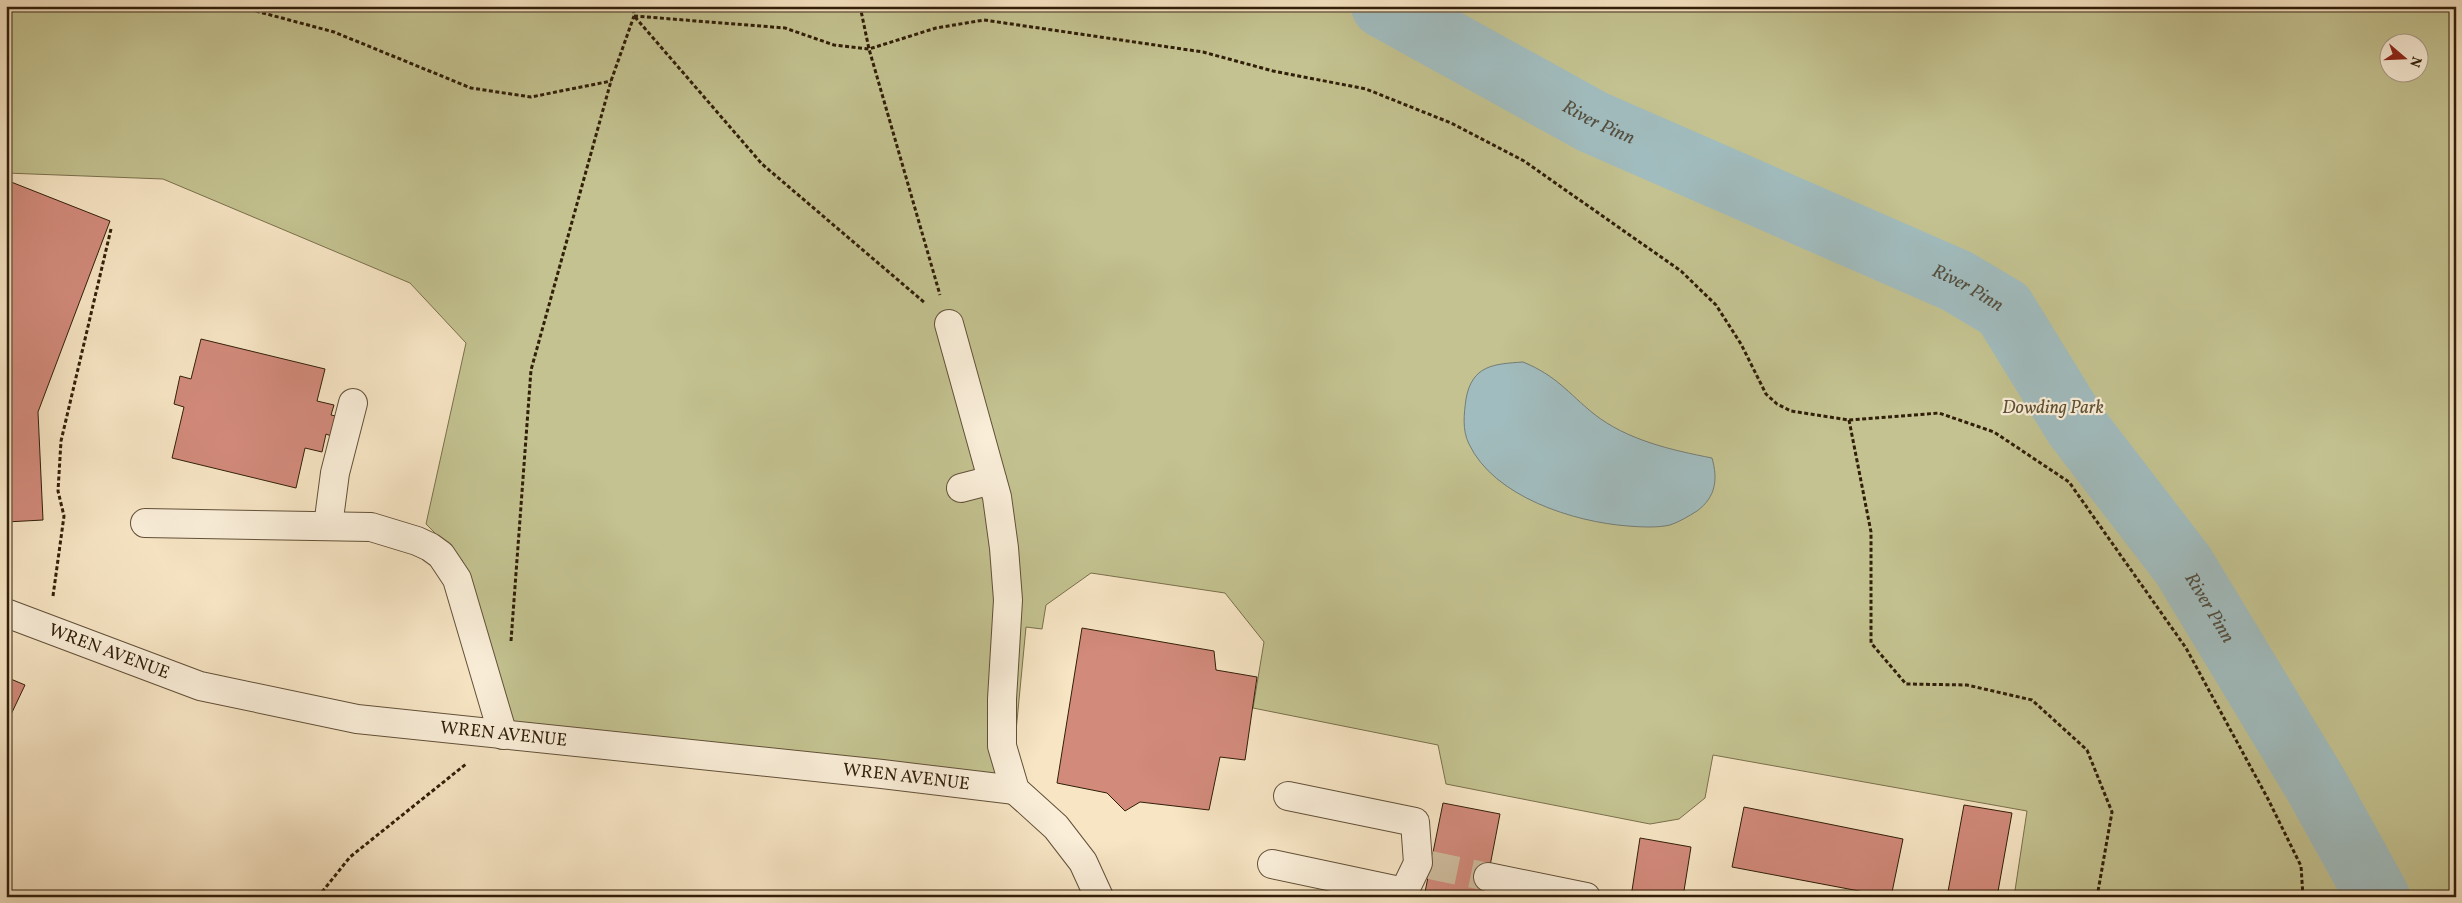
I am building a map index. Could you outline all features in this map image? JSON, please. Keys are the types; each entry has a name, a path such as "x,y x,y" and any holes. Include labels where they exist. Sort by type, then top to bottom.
{"street":[{"path":"949,324 997,497 1004,548 1008,600 1002,699 1002,746 1015,790 1056,827 1083,862 1100,897"},
{"path":"328,526 335,472 353,403"},
{"path":"961,488 992,480"},
{"path":"145,523 371,528 417,540 441,555 457,579 504,735"},
{"name":"WREN AVENUE","path":"6,613 200,686 357,719 882,774 1015,790"},
{"path":"1272,864 1404,892 1424,864 1415,822 1288,796"},
{"path":"1488,877 1586,897"}],"path":[{"path":"237,6 334,32 471,88 531,97 611,81"},
{"path":"510,646 531,370 611,81 634,16 633,6"},
{"path":"860,6 869,49 949,324"},
{"path":"634,16 785,28 834,45 869,49 936,28 984,20 1203,52 1273,71 1366,89 1459,127 1524,161 1681,271 1716,305 1741,344 1766,394 1777,404 1791,411 1849,420 1939,413 1994,432 2069,482 2186,648 2268,798 2301,866 2303,897"},
{"path":"634,16 762,164 949,324"},
{"path":"53,596 64,516 58,491 61,441 111,229"},
{"path":"1849,420 1871,532 1871,643 1906,684 1967,685 2032,700 2087,750 2112,812 2097,897"},
{"path":"318,897 350,857 504,735"}],"green space":[{"name":"Dowding Park","path":"6,6 2456,6 2456,897 2014,897 2027,811 1713,755 1705,798 1679,819 1650,824 1446,784 1438,745 1253,708 1264,642 1225,593 1091,573 1046,605 1042,629 1026,627 1014,752 993,778 507,729 475,596 462,560 426,524 466,343 410,283 163,179 6,173"}],"water":[{"path":"1523,362 1545,373 1594,414 1621,431 1650,443 1712,458 1715,480 1712,494 1708,500 1697,511 1670,525 1644,527 1607,524 1561,512 1538,503 1516,492 1497,479 1481,463 1467,439 1464,422 1466,399 1473,379 1486,368"}],"building":[{"path":"6,180 110,221 38,412 43,520 6,522"},
{"path":"201,339 325,369 317,401 334,405 331,415 336,416 331,436 326,434 322,452 305,448 296,488 172,458 184,407 174,404 180,376 191,379"},
{"path":"1082,628 1214,651 1216,670 1257,677 1245,760 1220,757 1209,810 1140,802 1125,811 1107,793 1057,783"},
{"path":"6,677 25,685 6,725"},
{"path":"1443,803 1500,814 1484,897 1424,897"},
{"path":"1964,805 2012,813 1997,897 1947,897"},
{"path":"1744,807 1903,839 1891,897 1732,867"},
{"path":"1640,838 1691,847 1683,897 1631,897"}],"waterway":[{"name":"River Pinn","path":"1383,6 1593,122 1957,281 2004,309 2076,426 2183,565 2316,785 2378,897"}],"tunnel":[{"path":"1430,865 1488,877"}]}
